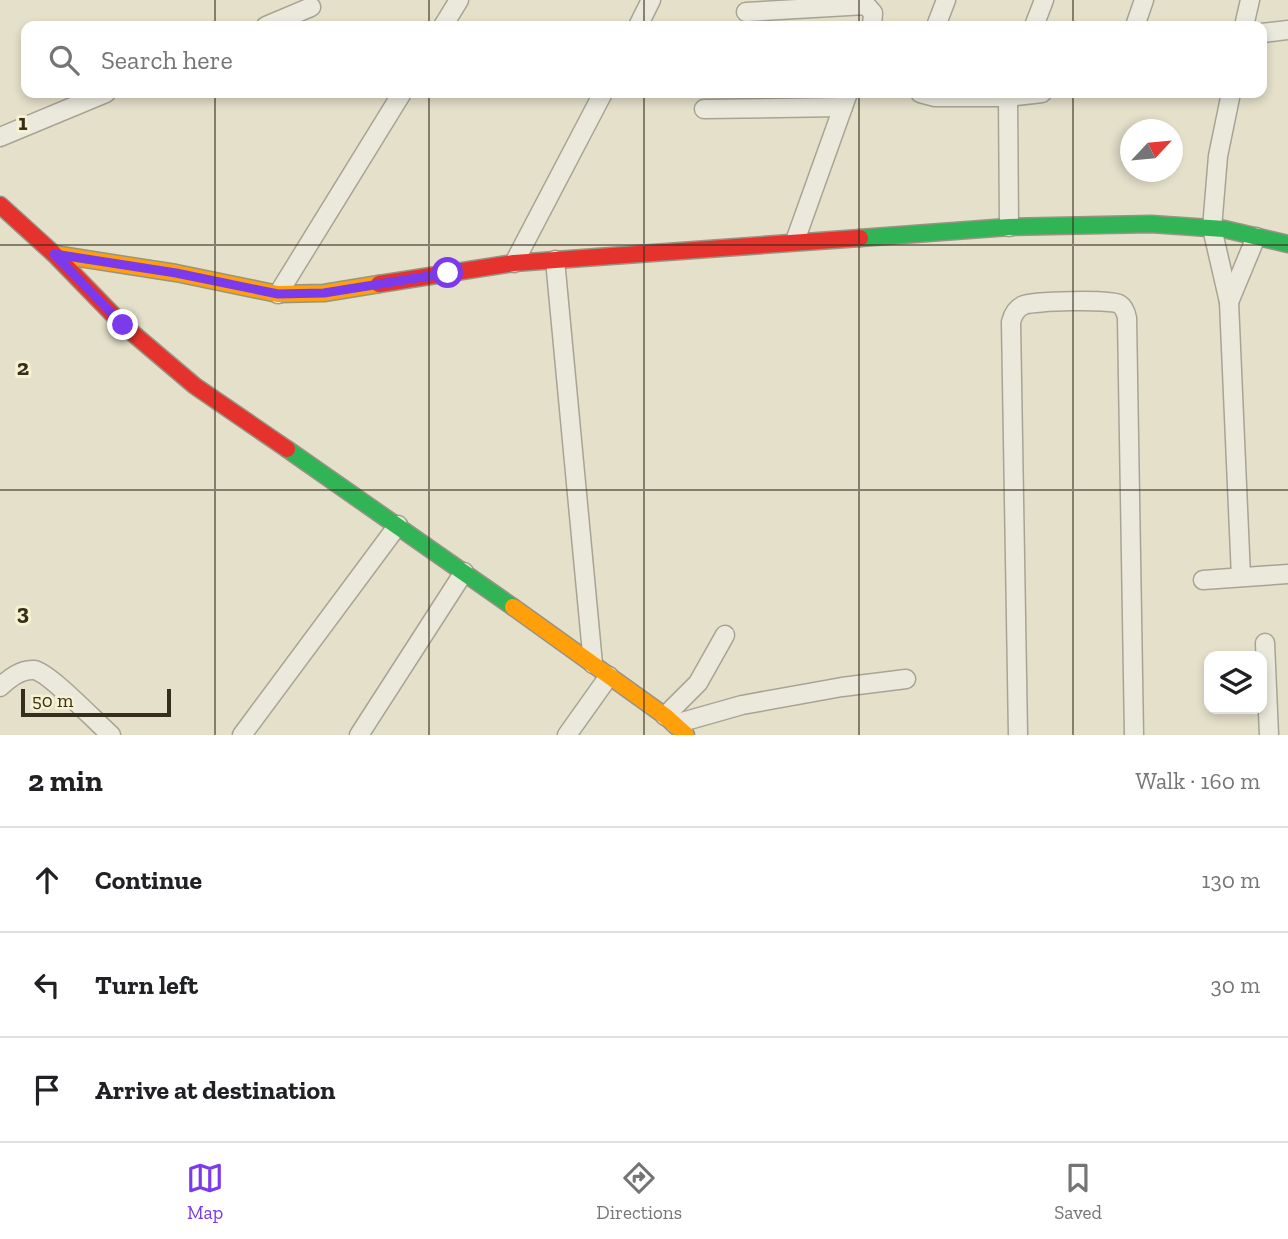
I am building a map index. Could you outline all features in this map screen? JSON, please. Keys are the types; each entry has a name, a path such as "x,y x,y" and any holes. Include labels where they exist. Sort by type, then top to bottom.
{"street":[{"path":"446,21 459,0"},
{"path":"640,21 651,0"},
{"path":"938,21 946,0"},
{"path":"1036,21 1044,0"},
{"path":"1137,21 1144,0"},
{"path":"1245,21 1250,0"},
{"path":"746,12 866,5 873,13 872,21"},
{"path":"278,21 311,7"},
{"path":"1267,32 1288,30"},
{"path":"0,137 94,98"},
{"path":"278,294 399,98"},
{"path":"514,263 600,98"},
{"path":"1009,98 1009,227"},
{"path":"1229,98 1218,156 1212,228 1228,302 1241,578"},
{"path":"704,109 846,100 795,241"},
{"path":"0,205 54,254 123,325 195,386 398,525 675,725"},
{"path":"54,254 176,273 278,294 324,293 514,263 1009,227 1151,224 1212,228 1288,244"},
{"path":"1228,302 1256,237"},
{"path":"555,260 593,664"},
{"path":"1018,735 1011,322 1014,312 1021,305 1031,302 1092,302 1119,303 1127,318 1134,735"},
{"path":"242,735 398,525"},
{"path":"359,735 464,572"},
{"path":"1203,580 1288,574"},
{"path":"675,725 725,635"},
{"path":"1265,643 1269,735"},
{"path":"0,687 24,671 41,672 111,735"},
{"path":"567,735 609,676"},
{"path":"675,725 742,705 842,687 906,679"}],"traffic: fast":[{"path":"860,238 1009,227 1151,224 1224,229 1288,244"},
{"path":"287,449 513,607"}],"traffic: slow":[{"path":"54,254 176,273 278,294 324,293 379,284"},
{"path":"513,607 665,716 686,735"}],"traffic: jam":[{"path":"0,205 54,254 123,325 195,386 287,449"},
{"path":"379,284 514,263 860,238"}],"route":[{"path":"123,325 54,254 176,273 278,294 324,293 448,273"}]}
